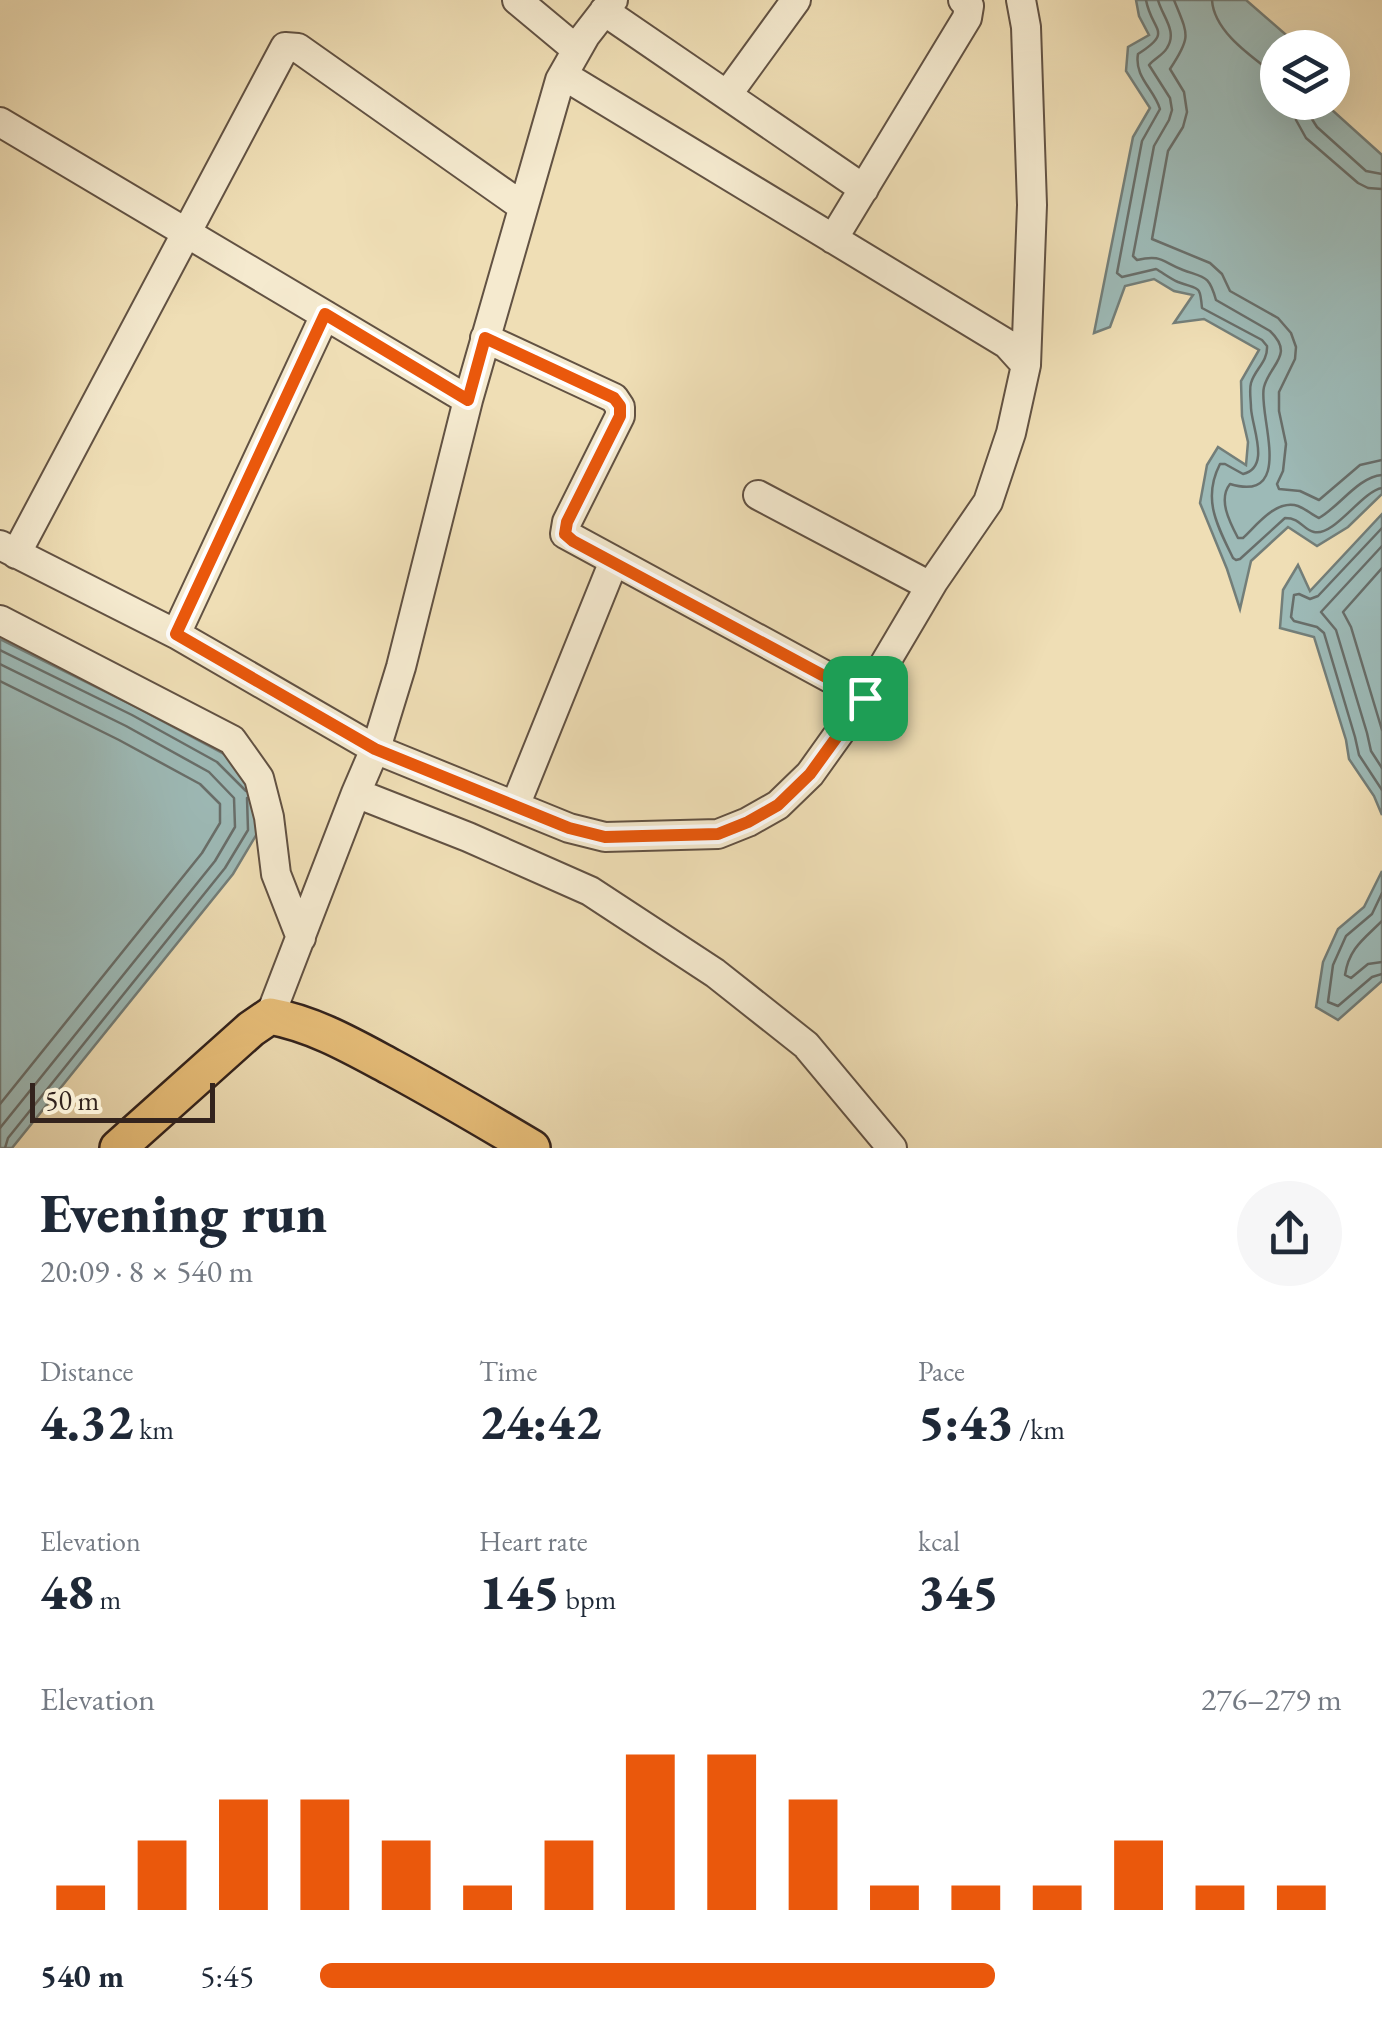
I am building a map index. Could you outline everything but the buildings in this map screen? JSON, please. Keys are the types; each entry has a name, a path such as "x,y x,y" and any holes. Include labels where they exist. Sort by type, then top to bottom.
{"main road":[{"path":"118,1148 270,1016 336,1037 532,1148"}],"street":[{"path":"517,0 577,50"},
{"path":"727,95 796,0"},
{"path":"833,239 967,18 969,6 963,0"},
{"path":"522,206 298,48 288,46 281,52 186,232 8,550 176,634 375,749 569,828 605,837 718,834 778,805 810,774 865,698 930,586 988,502 1011,433 1026,364 1032,205 1022,0"},
{"path":"270,1016 375,749 402,667 468,400 563,75 608,6 727,95 864,188"},
{"path":"563,75 1007,344 1026,364"},
{"path":"0,122 468,400"},
{"path":"176,634 325,314"},
{"path":"485,338 614,398 620,406 620,416 567,522 565,534 865,698"},
{"path":"758,494 930,586"},
{"path":"515,806 614,561"},
{"path":"0,620 232,740 259,778 276,874 301,938"},
{"path":"356,792 590,890 715,973 806,1045 892,1148"}],"water":[{"path":"1136,0 1246,0 1280,30 1260,30 1260,120 1343,120 1382,155 1382,494 1348,527 1317,546 1288,527 1251,561 1240,609 1200,503 1207,465 1218,447 1246,465 1248,442 1241,381 1259,350 1204,319 1174,323 1193,295 1174,291 1154,279 1125,286 1110,327 1094,333 1133,137 1150,108 1126,71 1128,47 1149,35"},
{"path":"1382,514 1382,815 1349,759 1314,637 1280,628 1283,590 1298,565 1310,591"},
{"path":"0,639 224,754 257,789 258,832 233,874 12,1148 0,1148"},
{"path":"1382,871 1382,981 1338,1020 1316,1007 1323,962 1338,929 1364,907"}],"route":[{"path":"325,314 468,400 485,338 614,398 620,406 620,416 567,522 565,534 865,698 810,774 778,805 748,822 718,834 605,837 569,828 375,749 176,634 325,314"}]}
